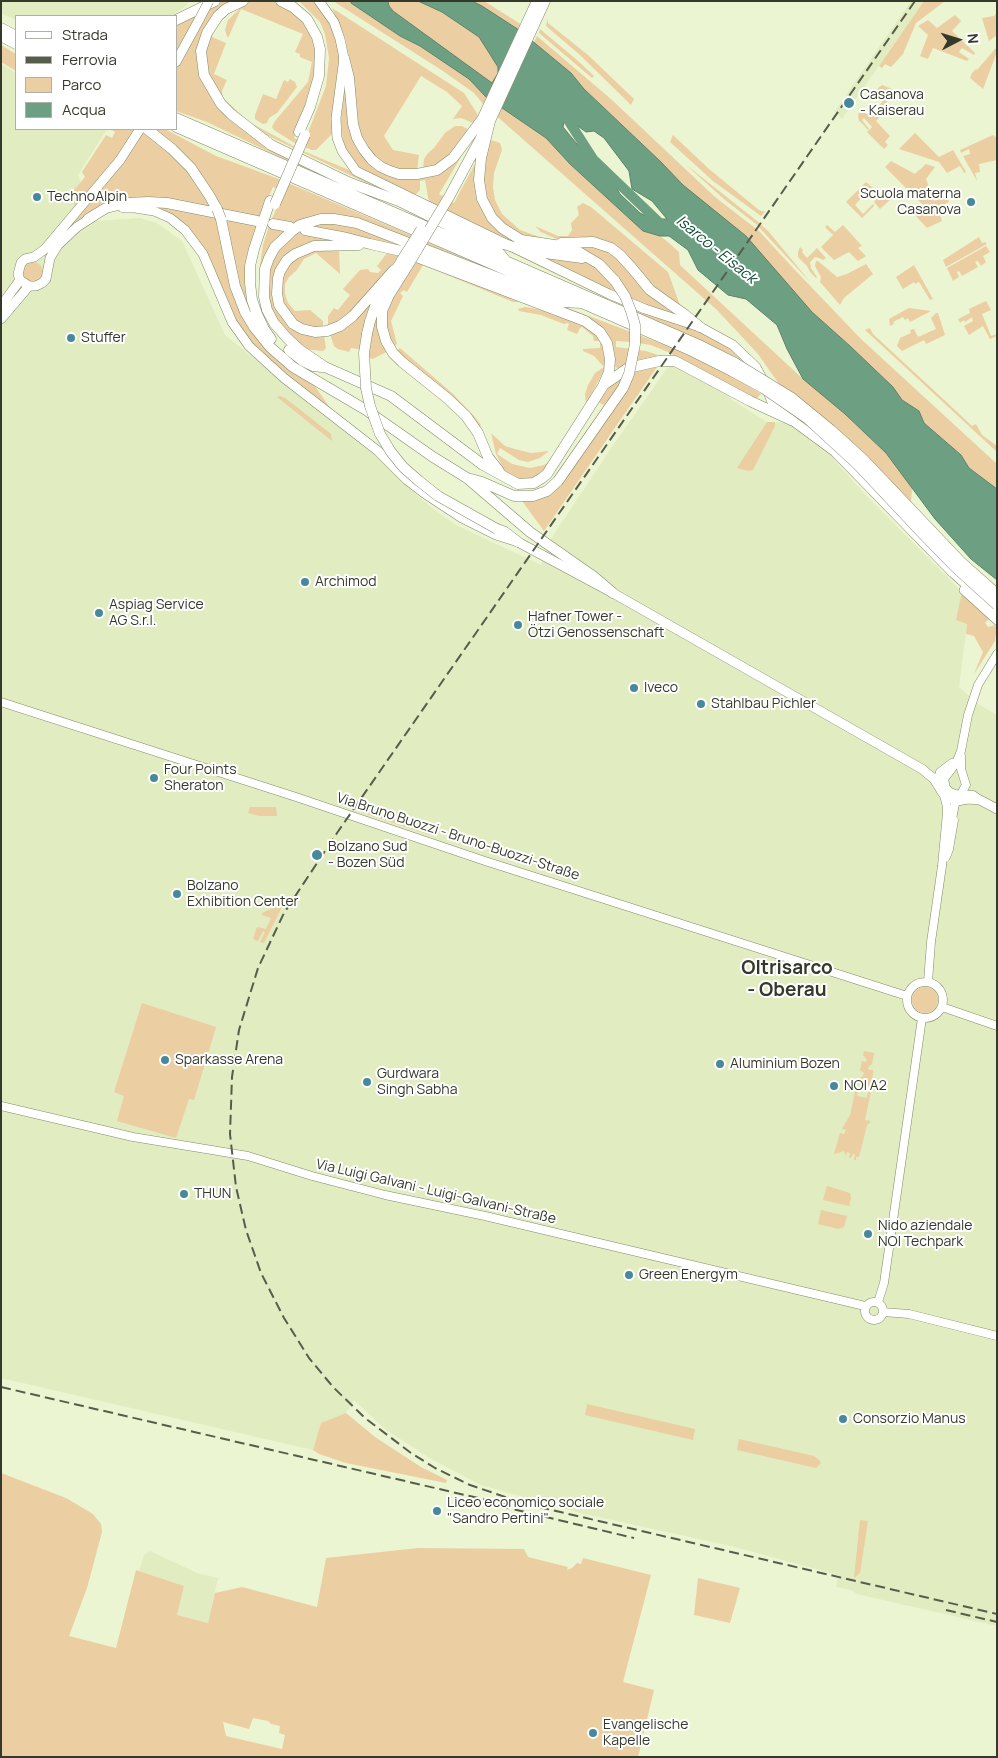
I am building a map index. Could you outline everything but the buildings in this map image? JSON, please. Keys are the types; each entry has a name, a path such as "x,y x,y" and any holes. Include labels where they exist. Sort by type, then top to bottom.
{"highway":[{"path":"178,19 215,1"},
{"path":"243,1 226,9 218,16 207,32 201,51 204,75 216,98 231,114 271,145 350,182 399,201 464,233 496,249 507,262"},
{"path":"281,1 293,7 307,19 317,37 320,49 319,76 302,134"},
{"path":"295,1 313,17 321,30 327,56 323,84 260,227 250,266 250,283 252,300 264,329 274,342 318,382"},
{"path":"344,58 349,78 353,124 357,138 364,150 381,167 399,174 427,173 438,170 479,136 537,1"},
{"path":"507,479 494,466 478,433 466,416 448,398 393,354 386,341 382,326 382,311 405,262 469,163 479,136 545,1"},
{"path":"1,26 15,29"},
{"path":"1,26 15,35"},
{"path":"1,36 15,43"},
{"path":"178,119 697,344 808,419 858,465 935,546 997,605"},
{"path":"178,127 692,351 732,366 792,398 863,459 961,562 997,594"},
{"path":"149,130 172,148 191,168 206,189 219,214 235,286 245,312 270,347 293,367 366,410 467,478 530,532 614,593"},
{"path":"467,478 482,482 514,496 528,497 551,488 558,481 626,381 632,365 635,344 634,325 625,296 616,281 603,268 571,249 528,242 516,237 502,228 488,212 482,199 479,180 479,136"},
{"path":"88,219 106,208 127,203 148,202 257,221"},
{"path":"272,203 259,248 256,266 256,283 260,305 268,326 290,351 313,366 325,367"},
{"path":"305,230 401,251 591,324 605,338 610,354 609,372 603,386 551,468 542,478 534,483 518,484 483,465 391,396 325,367 300,350 286,338 274,323 267,310 264,297 265,269 275,247 292,231 311,222 334,219 357,223 560,302 582,303"},
{"path":"273,224 290,228"},
{"path":"547,244 593,242 611,248 631,267 650,290 700,327"},
{"path":"370,244 314,246 295,254 287,260 280,271 277,294 279,305 293,324 302,329 315,332 327,331 340,326 353,316 394,270 405,262"},
{"path":"504,244 523,250 590,259"},
{"path":"394,270 373,309 364,353 366,388 380,434 391,452 418,482 438,496 497,529 506,532 518,542"},
{"path":"603,386 628,368 659,361 675,361 750,401 791,420"}],"main road":[{"path":"178,58 209,1"},
{"path":"319,1 334,22 340,39 344,58 336,129 342,151 356,171 609,294 645,309 700,327 733,345 756,367 774,407 816,436 835,452 953,573 997,612"},
{"path":"139,130 120,160 45,249 21,263 18,274 20,280 29,286 36,286 46,279 50,258 58,245 67,235 88,219 109,211 135,208 160,213 177,223 198,246 235,327 253,350 290,383 378,451 407,480 424,493 462,518 496,535 518,542 614,593 922,769 937,782 948,807 931,942 928,982"},
{"path":"34,257 48,266"},
{"path":"1,306 20,280"},
{"path":"1,319 29,286"},
{"path":"922,541 934,562 997,620"},
{"path":"961,798 946,788 945,776 956,763 975,692 997,654"},
{"name":"Via Bruno Buozzi - Bruno-Buozzi-Straße","path":"1,702 296,797 485,861 908,996"},
{"path":"937,782 940,772 950,765 960,751"},
{"path":"942,866 955,804 961,798 966,785 961,769 960,751"},
{"path":"944,795 950,799 980,800 997,809"},
{"path":"928,982 934,984 942,994 942,1007 934,1016 922,1018 910,1010 907,1003 908,996 913,986 928,982"},
{"path":"942,1007 997,1026"},
{"path":"878,1302 885,1280 922,1018"},
{"name":"Via Luigi Galvani - Luigi-Galvani-Straße","path":"1,1106 133,1137 248,1156 312,1176 386,1195 524,1225 865,1306"},
{"path":"868,1302 878,1302 882,1306 882,1315 877,1320 870,1319 864,1314 865,1306 868,1302"},
{"path":"883,1312 909,1314 997,1336"}],"shaded area":[{"path":"1,1 189,1 186,6 172,15 15,15 15,20 1,13"},
{"path":"911,1 924,1 842,119 835,111"},
{"path":"1,64 15,72 15,130 106,130 78,175 96,221 140,218 157,223 182,241 225,335 394,471 413,492 456,525 541,565 552,537 670,364 725,390 732,400 767,422 788,423 830,451 835,461 863,492 962,592 967,624 959,687 978,704 997,715 997,1626 857,1594 851,1590 836,1587 838,1575 735,1547 580,1513 481,1485 433,1460 386,1430 354,1400 346,1413 321,1424 313,1450 1,1378"},
{"path":"150,1551 197,1573 218,1578 208,1623 177,1615 184,1586 139,1571 144,1555"}],"green space":[{"path":"223,1 236,1 225,7 200,50 218,104 312,166 370,196 284,159 207,122 178,112 178,65 208,12 196,17 178,48 178,23"},
{"path":"277,1 296,11 314,35 318,69 305,114 294,138 304,143 326,86 329,58 325,34 320,22 299,1 315,1 328,20 336,38 340,57 335,128 332,134 316,150 293,142 272,127 308,82 312,62 300,57 300,54 295,52 303,34 241,9 228,38 227,36 225,30 228,20 247,2"},
{"path":"333,1 351,1 351,3 400,36 420,46 469,79 486,97 546,138 570,164 643,231 660,236 669,243 679,252 680,265 886,453 912,487 911,503 819,414 779,384 758,354 717,310 484,105 474,93"},
{"path":"388,1 421,2 442,12 479,37 498,67 498,73 492,83 393,11"},
{"path":"472,1 484,1 522,25 519,30"},
{"path":"924,1 945,1 916,23 903,54 891,67 885,64 882,68 879,66"},
{"path":"332,8 464,93 478,115 473,123 461,118 453,119 462,106 447,92 421,76 384,136 393,150 419,155 417,171 401,171 383,164 368,151 358,132 351,67 345,37"},
{"path":"997,12 997,35 989,41 982,18 994,16"},
{"path":"955,15 961,21 952,31 975,53 974,55 962,48 959,52 969,59 967,61 933,48 928,59 920,56 928,35 918,26 928,20 937,28"},
{"path":"548,18 548,23 588,55 634,99 631,105 580,55 546,26"},
{"path":"214,29 212,37 226,43 214,74 227,80 222,91 223,98 249,122 301,150 356,173 446,217 719,339 742,357 740,359 645,317 254,129 220,99 209,79 205,51 209,34"},
{"path":"540,29 594,76 592,78 539,33"},
{"path":"537,36 612,100 715,197 759,231 861,339 997,464 997,489 969,468 961,455 924,423 919,411 902,400 893,387 812,312 790,288 584,89 571,73 534,42"},
{"path":"1,45 15,53 15,70 1,62"},
{"path":"997,49 997,52 983,89 970,78 972,73 977,70"},
{"path":"290,79 295,82 297,87 277,113 269,118 267,123 263,124 255,119 263,94 276,99 284,80 288,82"},
{"path":"345,85 364,153 412,177 461,157 439,194 454,203 477,160 483,207 526,248 429,202 425,180 420,181 420,190 415,195 360,169 348,154 343,142 341,120"},
{"path":"882,85 897,91 881,108 884,112 876,121 890,136 885,142 888,145 884,149 867,132 872,127 864,118 862,120 868,130 859,122 858,115 860,110 872,117 886,96 877,89"},
{"path":"455,126 462,126 469,130 457,149 438,164 429,169 423,169 424,159 428,153 445,133"},
{"path":"112,130 145,130 178,157 213,209 148,201 86,218 48,258 41,254 78,216 130,153 137,141 120,155 76,207 70,195 85,177 82,172 106,135 112,138 115,132"},
{"path":"155,130 167,130 216,156 276,178 533,287 352,219 294,226 271,221 284,191 273,187 260,217 221,211 205,183 182,152"},
{"path":"915,133 939,157 953,150 966,172 964,173 960,166 947,173 939,162 899,149"},
{"path":"673,135 709,169 759,210 765,212 761,216 713,181 670,142"},
{"path":"993,135 997,138 997,160 979,164 980,172 975,173 977,181 963,156 970,154 969,149 961,153 960,150"},
{"path":"491,140 500,143 502,150 494,173 493,187 495,200 502,214 520,230 551,241 520,237 492,214 483,190 483,165"},
{"path":"891,161 915,174 926,164 935,167 926,179 934,201 946,195 949,202 937,208 942,221 927,228 914,214 926,208 885,167"},
{"path":"685,164 769,232 811,283 756,224 725,200"},
{"path":"866,182 880,194 883,191 891,199 880,209 874,202 879,196 870,188 855,205 863,214 873,204 874,206 862,218 846,202"},
{"path":"583,203 591,207 668,272 681,308 655,289 619,251 561,241 541,232 535,226 558,236 568,236 572,230 571,223 579,215 577,207"},
{"path":"156,206 216,216 242,311 302,377 314,385 333,412 254,348 241,332 205,253 156,209"},
{"path":"225,218 258,224 249,266 262,334 243,299"},
{"path":"346,223 683,352 718,368 761,394 756,399 668,352 651,345 616,341 616,347 646,351 658,355 658,357 620,370 614,366 612,344 603,331 394,244 306,226"},
{"path":"827,225 835,232 843,225 862,246 858,248 866,256 858,261 849,252 834,260 821,247 833,235 825,227"},
{"path":"269,226 289,230 279,238 261,286 288,344 260,291 260,265 263,245"},
{"path":"296,232 341,240 299,249 275,282 291,325 324,335 326,348 323,351 303,349 277,322 269,301 269,269 277,250"},
{"path":"979,237 982,243 985,242 987,244 946,267 943,260"},
{"path":"584,245 610,251 682,318 621,296 540,256 577,249"},
{"path":"986,246 990,252 983,256 986,262 981,266 978,261 975,262 978,267 962,276 959,271 957,272 959,277 953,281 947,268"},
{"path":"800,247 807,258 817,248 826,258 823,260 815,257 810,262 816,278 798,257"},
{"path":"339,248 340,274 316,253 304,259 285,284 285,294 288,303 295,311 310,310 323,321 323,327 328,326 328,316 334,308 338,310 350,295 343,289 360,270 368,269 370,272 378,273 381,270 377,266 387,253 400,255 352,314 335,326 311,329 294,321 281,299 281,278 289,263 306,252"},
{"path":"417,261 519,302 513,302 423,265 407,292 404,290 400,293 403,296 391,321 397,344 393,347 385,327 387,306"},
{"path":"816,261 837,277 866,264 873,274 844,298 840,305 820,282 821,277 815,266"},
{"path":"33,262 40,265 43,272 40,279 33,282 26,279 23,272 26,265"},
{"path":"914,265 933,299 930,300 919,282 915,284 914,282 903,289 896,277"},
{"path":"374,297 363,350 351,348 349,352 334,346 330,334"},
{"path":"986,301 991,310 982,314 991,336 997,334 997,336 990,339 983,326 969,335 964,326 973,321 972,317 960,323 958,319 970,313 969,309"},
{"path":"383,303 388,351 373,359 369,358 370,338 376,312"},
{"path":"525,307 537,309 583,325 596,335 600,341 594,341 593,336 582,327 577,334 567,330 568,323 564,324 541,315 519,311 518,309"},
{"path":"909,308 931,311 910,322 908,318 905,320 903,317 893,322 894,324 890,326 889,319"},
{"path":"938,313 945,335 926,344 924,340 902,351 897,346 900,338 911,333 910,330 914,329 918,337 936,329 931,318"},
{"path":"870,328 873,334 972,426 976,424 982,435 997,446 997,452 865,330"},
{"path":"600,341 606,354 605,368 586,404 585,394 588,385 595,373 604,367 594,356 583,351 583,349 600,348"},
{"path":"393,347 396,351 400,348 452,393 481,425 479,429 395,352"},
{"path":"660,363 544,531 522,501 548,494 586,432 609,399 603,405 599,402 610,386 621,375"},
{"path":"280,396 331,434 332,441 277,397"},
{"path":"767,422 775,422 775,426 753,470 748,471 737,468"},
{"path":"491,433 505,446 531,453 549,451 540,458 528,462 519,460 500,448 497,454 512,464 530,468 544,465 550,461 550,463 538,477 522,481 506,473 496,454"},
{"path":"962,592 989,619 985,623 988,627 995,625 997,627 995,641 974,674 983,652 974,636 966,634 967,624 956,620"},
{"path":"250,807 276,807 277,816 259,816 248,813"},
{"path":"359,807 431,831 430,835 358,811"},
{"path":"284,903 264,943 260,942 265,932 263,931 258,941 253,939 257,927 266,929 271,918 262,915 262,913"},
{"path":"925,987 934,991 938,1000 934,1009 925,1013 916,1009 912,1000 916,991"},
{"name":"Sparkasse Arena","path":"142,1003 216,1027 194,1100 189,1099 176,1138 117,1121 124,1096 114,1092"},
{"path":"864,1051 874,1053 872,1064 868,1067 869,1070 873,1070 871,1087 866,1082 856,1084 857,1079 863,1076 864,1073 860,1070 862,1061 865,1062 867,1060 863,1055"},
{"path":"856,1088 858,1088 857,1096 867,1098 868,1092 871,1091 865,1120 870,1121 870,1123 867,1125 859,1157 856,1157 856,1160 854,1160 855,1154 849,1158 850,1153 847,1152 846,1156 844,1151 834,1154 840,1133 844,1134 846,1130 842,1129 850,1115"},
{"path":"827,1186 850,1193 849,1206 823,1200"},
{"path":"821,1210 847,1216 844,1227 838,1229 818,1224"},
{"path":"587,1404 695,1429 693,1440 585,1415"},
{"path":"346,1413 375,1437 421,1467 447,1480 446,1483 346,1463 319,1454 313,1450 321,1423"},
{"path":"739,1439 814,1456 821,1463 816,1468 737,1450"},
{"path":"1,1473 66,1498 93,1514 101,1524 102,1532 87,1588 69,1636 116,1648 136,1570 184,1586 177,1615 208,1623 215,1593 242,1587 317,1607 326,1558 418,1548 524,1549 528,1557 568,1567 567,1570 577,1563 581,1564 583,1558 651,1575 623,1682 654,1690 638,1757 1,1757","holes":["253,1718 268,1721 271,1724 280,1726 279,1733 285,1735 282,1749 226,1736 223,1722 249,1729"]},
{"path":"860,1520 868,1521 860,1573 854,1578"},
{"path":"698,1578 740,1588 730,1623 694,1615"}],"water":[{"path":"351,1 388,1 393,11 492,83 498,73 498,67 479,37 442,12 418,1 472,1 519,30 571,73 584,89 683,185 746,236 812,312 893,387 902,400 919,411 924,423 961,455 969,468 997,489 997,580 971,559 935,519 886,453 845,414 803,379 777,325 746,299 728,295 698,270 688,250 669,236 660,236 643,231 570,164 546,138 486,97 469,79 351,3","holes":["564,122 575,124 586,132 594,131 604,138 629,171 632,189 652,201 667,219 652,219 640,213 620,194 613,182 590,160 563,127"]}],"waterway":[{"name":"Isarco - Eisack","path":"563,112 593,159 665,228"}],"railway":[{"path":"915,1 337,833 284,913 258,968 239,1030 232,1077 230,1134 236,1187 246,1230 261,1273 284,1318 309,1358 333,1387 365,1418 411,1453 435,1468 470,1485 526,1504 997,1614"},
{"path":"1,1387 508,1505"},
{"path":"500,1506 634,1538"},
{"path":"946,1610 997,1622"}],"place":[{"name":"Casanova - Kaiserau","path":"849,103"},
{"name":"TechnoAlpin","path":"37,197"},
{"name":"Scuola materna Casanova","path":"971,202"},
{"name":"Stuffer","path":"71,338"},
{"name":"Archimod","path":"305,582"},
{"name":"Aspiag Service AG S.r.l.","path":"99,613"},
{"name":"Hafner Tower - Ötzi Genossenschaft","path":"518,625"},
{"name":"Iveco","path":"634,688"},
{"name":"Stahlbau Pichler","path":"701,704"},
{"name":"Four Points Sheraton","path":"154,778"},
{"name":"Bolzano Sud - Bozen Süd","path":"317,855"},
{"name":"Bolzano Exhibition Center","path":"177,894"},
{"name":"Sparkasse Arena","path":"165,1060"},
{"name":"Aluminium Bozen","path":"720,1064"},
{"name":"Gurdwara Singh Sabha","path":"367,1082"},
{"name":"NOI A2","path":"834,1086"},
{"name":"THUN","path":"184,1194"},
{"name":"Nido aziendale NOI Techpark","path":"868,1234"},
{"name":"Green Energym","path":"629,1275"},
{"name":"Consorzio Manus","path":"843,1419"},
{"name":"Liceo economico sociale \"Sandro Pertini\"","path":"437,1511"},
{"name":"Evangelische Kapelle","path":"593,1733"}],"district":[{"name":"Oltrisarco - Oberau","path":"787,980"}]}
